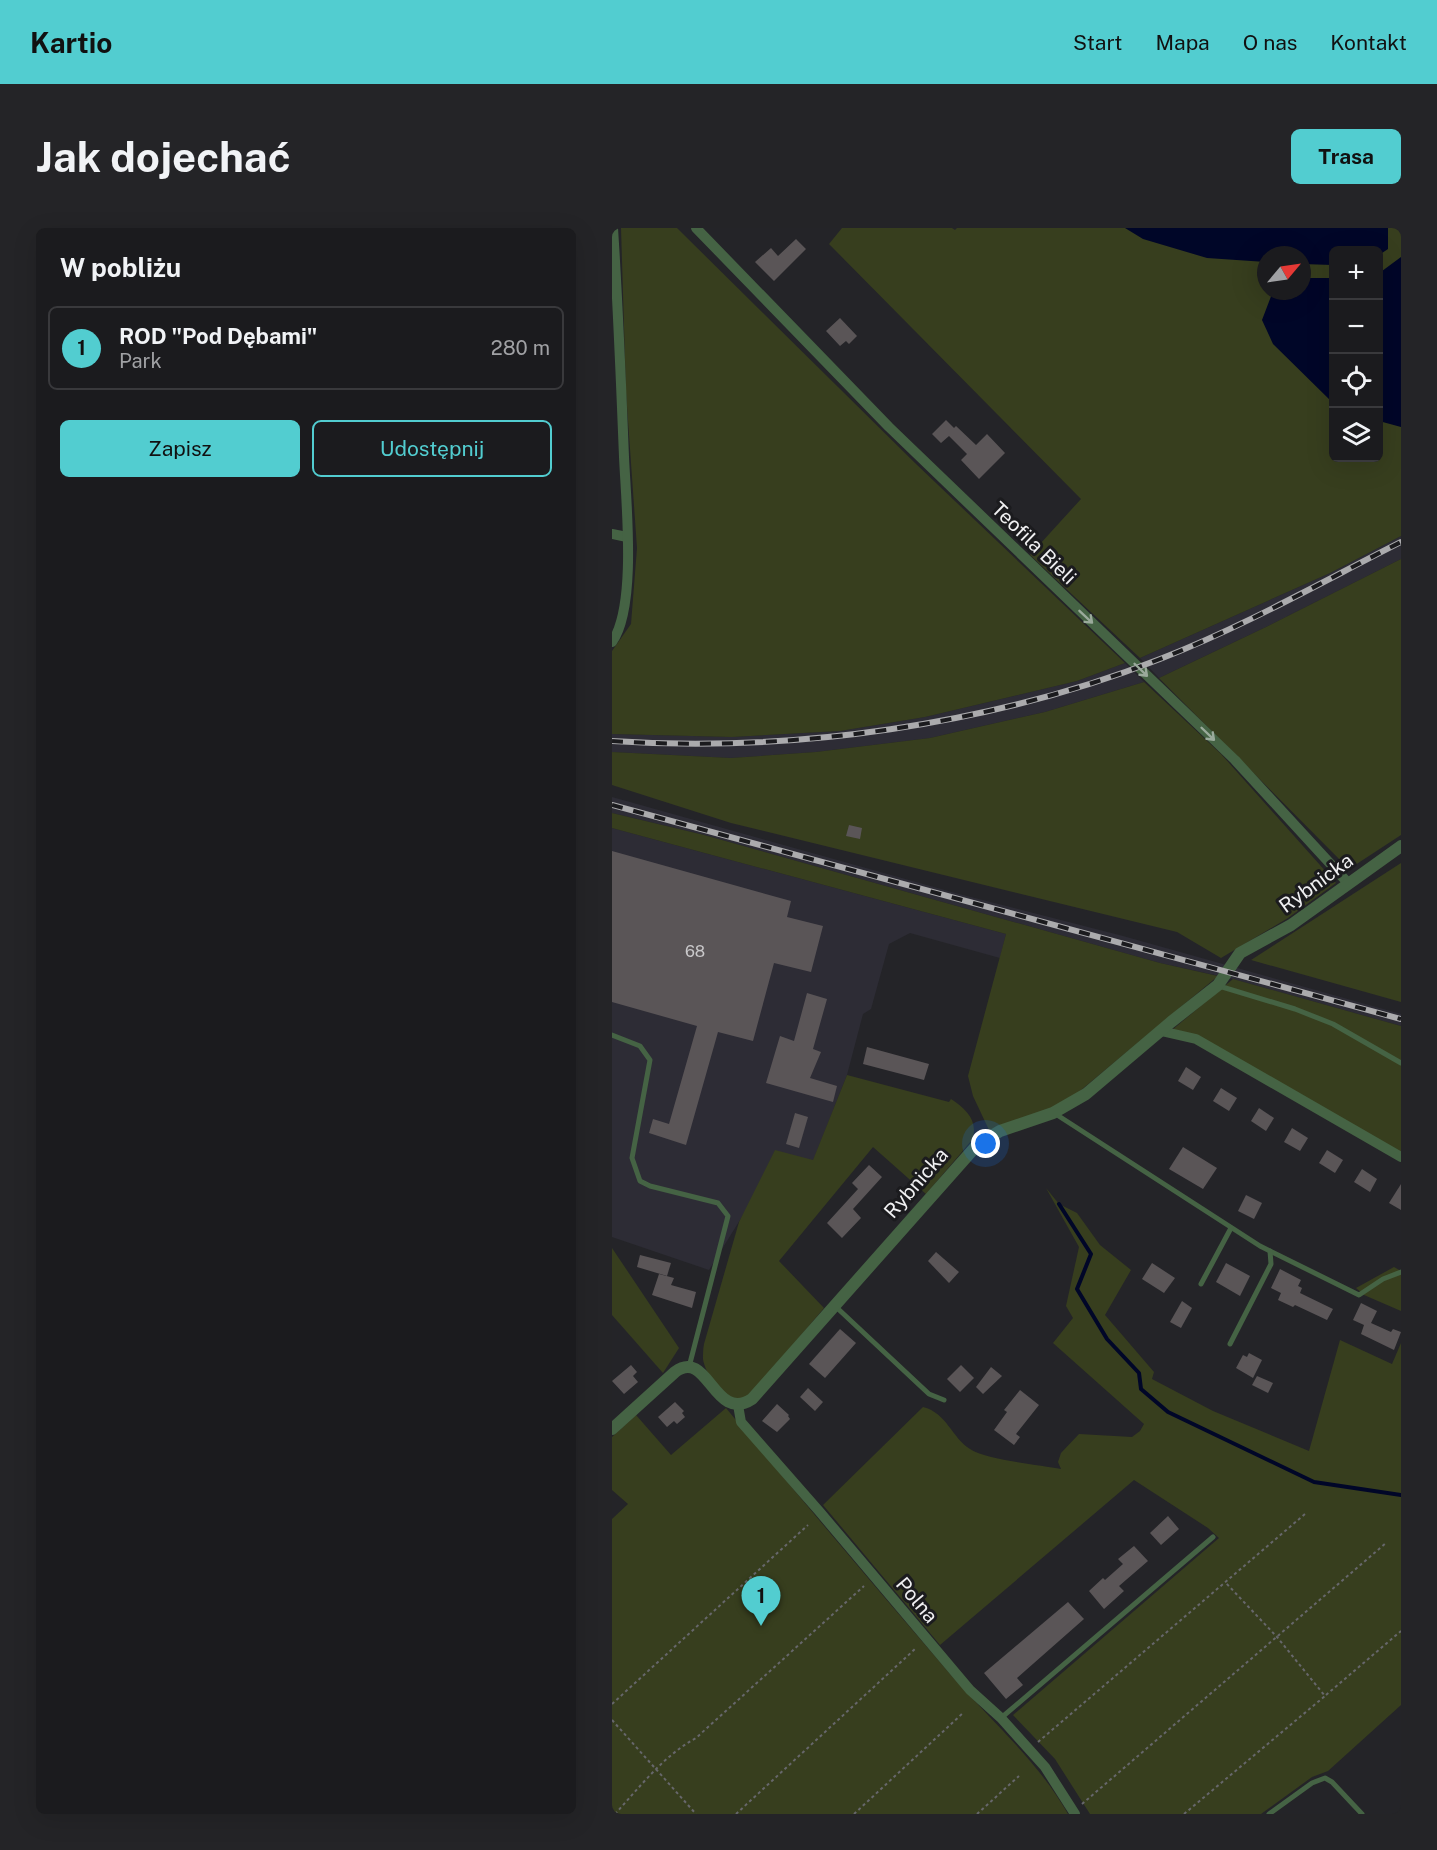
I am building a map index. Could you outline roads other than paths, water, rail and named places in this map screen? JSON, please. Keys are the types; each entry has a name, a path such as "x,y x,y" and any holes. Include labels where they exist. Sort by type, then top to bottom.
{"street":[{"path":"612,642 622,624 625,605 627,537 616,344 613,228"},
{"name":"Teofila Bieli","path":"696,228 889,427 1235,760 1348,883"},
{"path":"612,534 627,537"},
{"name":"Rybnicka","path":"738,1405 757,1395 978,1144 1000,1131 1053,1113 1091,1091 1218,986 1240,953 1291,925 1401,846"},
{"path":"1161,1031 1196,1039 1401,1157"},
{"path":"612,1429 681,1368 689,1367 701,1373 725,1401 738,1405"},
{"name":"Polna","path":"738,1405 741,1422 970,1690 1030,1750 1051,1775 1074,1813"}],"lane":[{"path":"1218,986 1295,1009 1326,1021 1348,1031 1401,1063"},
{"path":"612,1035 640,1046 650,1060 632,1158 640,1181 650,1186 718,1203 728,1216 689,1367"},
{"path":"1053,1113 1231,1228 1270,1251 1359,1295 1383,1279 1401,1272"},
{"path":"1201,1284 1231,1228"},
{"path":"1230,1344 1271,1264 1270,1251"},
{"path":"834,1305 929,1394 944,1400"},
{"path":"1000,1718 1213,1537"},
{"path":"1269,1814 1312,1783 1326,1778 1362,1814"}],"water":[{"path":"1125,228 1388,228 1388,249 1383,252 1383,246 1329,246 1329,265 1311,264 1311,246 1257,246 1257,261 1207,258 1143,239"},
{"path":"1401,257 1401,427 1383,422 1383,270"},
{"path":"1311,278 1329,278 1329,399 1273,344 1262,320 1270,300 1311,300"}],"waterway":[{"path":"1059,1204 1091,1254 1077,1289 1107,1339 1139,1373 1141,1389 1168,1412 1314,1482 1401,1495"}],"railway":[{"path":"612,741 680,744 750,743 820,738 960,717 1029,701 1096,682 1191,646 1252,618 1401,542"},
{"path":"612,805 1401,1019"}],"place":[{"name":"ROD \"Pod Dębami\"","path":"761,1626"}]}
